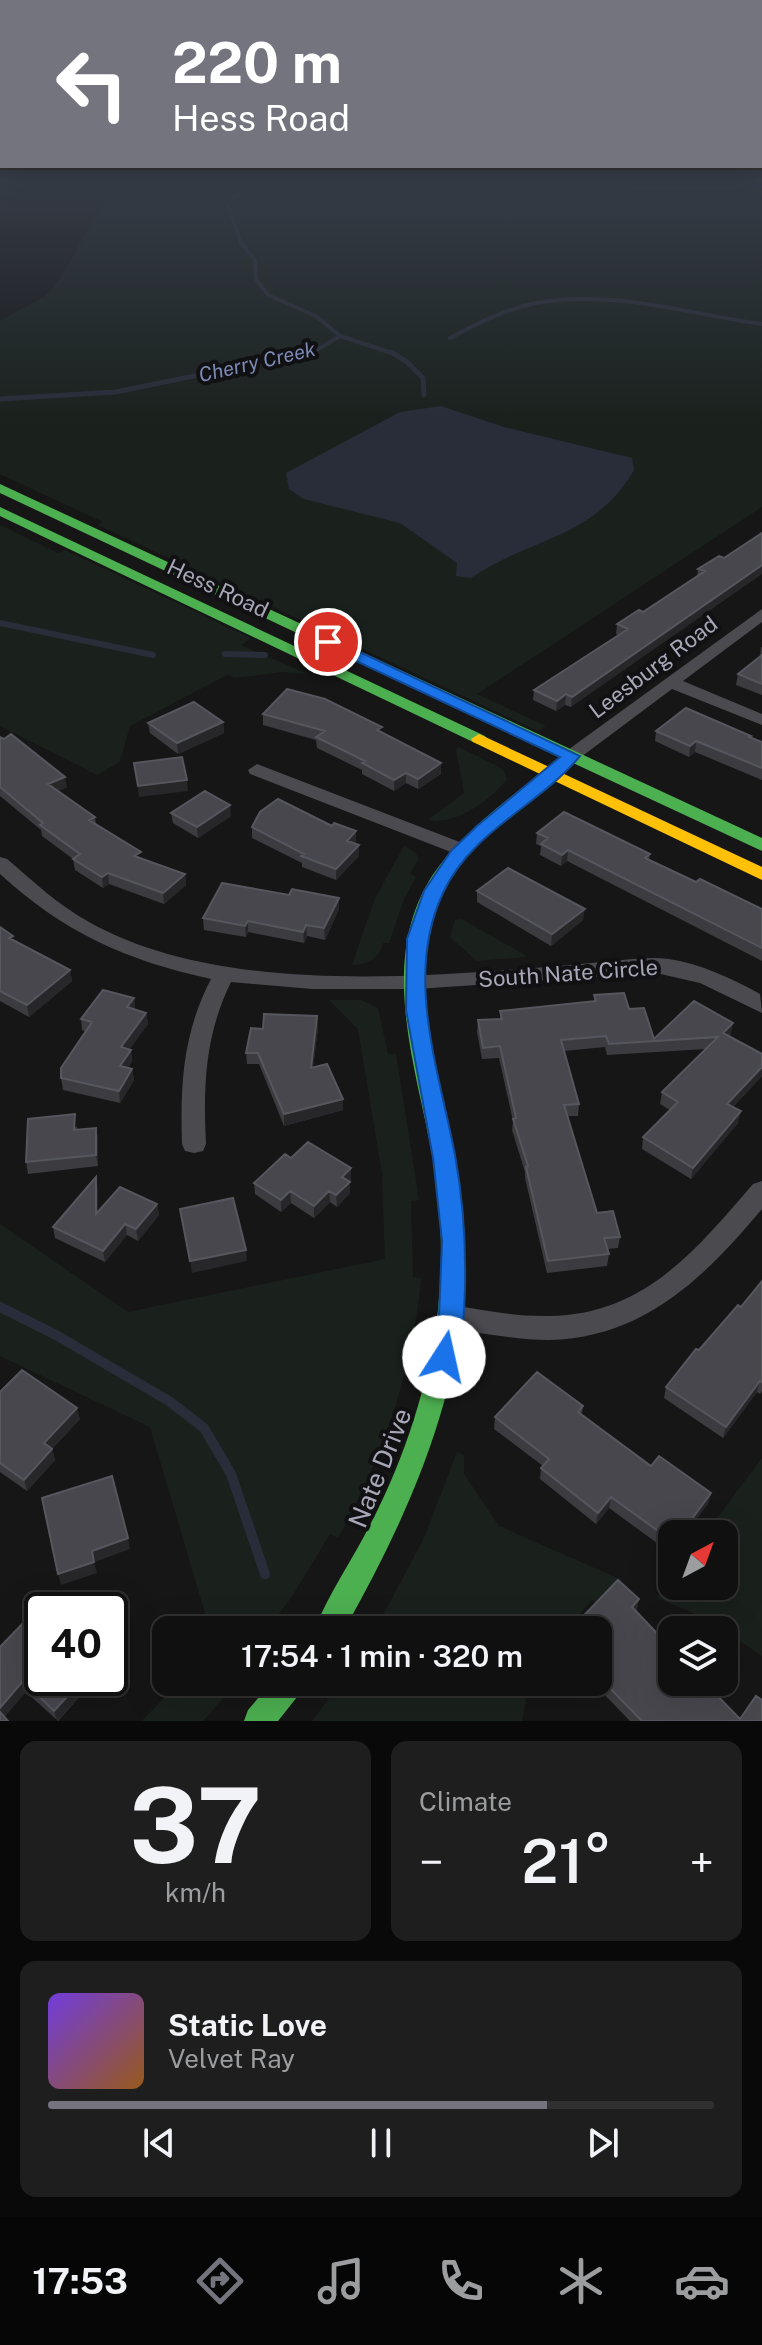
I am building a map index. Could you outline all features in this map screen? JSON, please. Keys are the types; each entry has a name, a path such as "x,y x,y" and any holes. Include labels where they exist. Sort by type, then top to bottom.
{"main road":[{"name":"Hess Road","path":"0,488 762,845"},
{"name":"Hess Road","path":"0,511 762,874"},
{"name":"Nate Drive","path":"336,1616 378,1545 410,1473 436,1392 451,1317 454,1257 450,1198 416,1010 416,946 427,905 442,877 463,850 554,774 571,756"},
{"path":"259,1721 280,1696"}],"street":[{"name":"Leesburg Road","path":"571,756 762,614"},
{"path":"670,682 762,720"},
{"path":"257,770 463,850"},
{"name":"South Nate Circle","path":"0,863 42,903 94,935 147,956 224,974 303,982 415,981 663,966 700,975 762,1005"},
{"path":"194,1144 191,1080 194,1046 201,1019 224,974"},
{"path":"451,1317 551,1328 595,1322 627,1312 656,1299 687,1276 762,1191"}],"shaded area":[{"path":"71,259 762,259 762,507 477,694 546,726 538,731 98,525 103,522 0,474 0,321 45,296 60,279"},
{"path":"0,525 58,553 65,550 251,638 241,645 308,674 282,672 236,678 227,675 130,726 120,762 97,775 0,726"},
{"path":"459,747 503,769 507,779 472,810 449,819 428,820 464,793 456,750"},
{"path":"404,846 415,852 419,859 410,874 416,877 403,901 389,943 383,943 372,960 352,965 375,898"},
{"path":"462,919 526,957 477,961 450,937 455,920"},
{"path":"329,1000 361,1000 378,1008 388,1054 396,1054 419,1200 411,1201 413,1277 421,1278 403,1379 369,1476 338,1538 330,1534 277,1616 206,1616 150,1427 0,1356 0,1224 128,1312 385,1259 382,1174 358,1029"},
{"path":"457,1452 464,1455 464,1474 499,1526 622,1580 600,1606 592,1600 578,1616 382,1616 424,1538"},
{"path":"762,1458 762,1656 738,1640 738,1616 700,1616 662,1600 738,1600 738,1520 716,1520"},
{"path":"166,1696 225,1696 203,1721 142,1721"},
{"path":"331,1696 526,1696 522,1721 312,1721"}],"water":[{"path":"441,406 504,427 632,458 634,470 618,493 581,524 494,564 471,578 456,576 457,563 400,523 304,499 289,489 286,473 400,412"}],"building":[{"path":"762,533 762,565 572,697 566,694 557,701 534,690 628,629 617,624 639,610 643,612 705,571 698,569 719,556 724,558"},
{"path":"762,655 762,684 738,674"},
{"path":"287,689 325,699 382,727 377,730 441,763 418,779 406,773 394,780 362,763 365,761 316,737 325,731 263,714"},
{"path":"194,702 223,722 177,743 148,723"},
{"path":"686,708 762,742 762,768 696,741 690,746 656,731"},
{"path":"11,734 65,777 48,784 95,817 89,820 141,852 134,856 185,874 163,893 108,873 102,877 73,859 80,854 40,825 43,823 0,787 0,737 4,739"},
{"path":"182,757 187,780 138,786 134,763"},
{"path":"205,791 230,805 197,827 171,813"},
{"path":"278,799 332,826 334,823 356,831 347,841 359,845 336,869 301,856 304,854 252,827 260,812"},
{"path":"564,812 650,854 645,858 696,882 700,879 762,909 762,948 568,850 562,855 541,844 548,838 537,833"},
{"path":"508,868 585,909 552,934 477,891"},
{"path":"222,883 289,895 292,889 339,898 324,928 306,925 303,932 248,921 245,926 203,918"},
{"path":"0,927 13,936 9,938 70,970 27,1005 0,991"},
{"path":"103,990 134,998 127,1007 146,1013 121,1047 131,1050 120,1066 132,1069 119,1091 61,1078 61,1068 92,1022 81,1019"},
{"path":"624,993 629,1009 644,1008 654,1039 694,1001 733,1023 723,1033 762,1054 762,1067 727,1104 741,1111 693,1168 643,1137 678,1102 662,1092 718,1037 609,1044 606,1036 561,1040 579,1104 564,1105 597,1213 613,1211 620,1237 604,1238 609,1254 548,1261 528,1166 513,1119 516,1118 500,1046 483,1048 478,1020 502,1019 500,1011 596,1001 594,995"},
{"path":"264,1014 317,1016 311,1068 327,1064 343,1099 284,1114 258,1053 246,1053 251,1028 263,1029"},
{"path":"75,1114 74,1130 96,1128 96,1155 26,1162 28,1119"},
{"path":"308,1142 351,1168 342,1177 350,1182 336,1195 329,1191 314,1206 290,1191 281,1200 254,1183 285,1154 291,1158"},
{"path":"96,1177 96,1214 120,1187 157,1204 136,1229 125,1224 103,1251 53,1227"},
{"path":"233,1198 246,1250 190,1261 180,1209"},
{"path":"762,1281 762,1382 726,1427 666,1387 696,1349 699,1350 738,1305 741,1307"},
{"path":"22,1370 77,1408 44,1443 52,1449 24,1480 0,1463 0,1392"},
{"path":"537,1372 583,1406 578,1412 651,1466 659,1456 711,1493 691,1520 658,1520 658,1531 611,1497 598,1513 541,1468 549,1459 495,1417"},
{"path":"112,1476 128,1538 92,1551 94,1562 58,1574 42,1498"},
{"path":"618,1580 639,1599 632,1607 658,1634 658,1696 718,1696 740,1719 756,1696 762,1700 762,1721 642,1721 612,1690 612,1616 583,1616"},
{"path":"24,1622 24,1682 0,1708 0,1647"},
{"path":"38,1696 68,1696 54,1711"}],"waterway":[{"name":"Cherry Creek","path":"254,259 256,279 268,295 316,316 340,336"},
{"path":"450,338 513,309 564,299 649,304 762,324"},
{"name":"Cherry Creek","path":"302,354 313,352 340,336"},
{"path":"340,336 393,353"},
{"name":"Cherry Creek","path":"302,354 311,352"},
{"path":"393,353 423,378 424,395"},
{"name":"Cherry Creek","path":"0,399 116,392 302,354"},
{"path":"0,623 153,655"},
{"path":"225,654 265,655"},
{"path":"0,1307 56,1335 169,1401 204,1428 231,1474 265,1574"}],"traffic: fast":[{"path":"0,488 762,845"},
{"path":"0,511 479,739"},
{"path":"336,1616 407,1476 426,1422 450,1311 453,1254 450,1195 415,1011 414,974 418,938 428,902 455,859 491,822 571,756"},
{"path":"259,1721 280,1696"}],"traffic: slow":[{"path":"479,739 762,874"}],"route":[{"path":"328,642 571,756 458,855 434,891 417,939 414,959 416,1010 444,1158 454,1241 451,1317 444,1357"}]}
